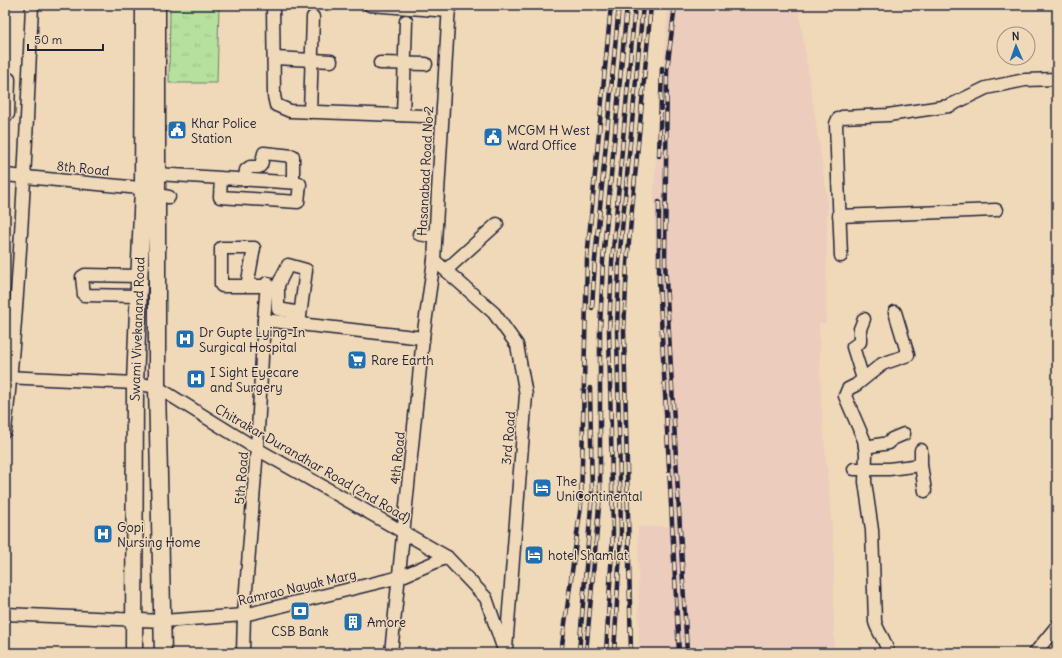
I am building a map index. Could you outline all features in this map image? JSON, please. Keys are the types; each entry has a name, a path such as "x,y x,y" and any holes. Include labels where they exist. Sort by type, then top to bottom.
{"main road":[{"name":"Swami Vivekanand Road","path":"134,653 135,383 141,229 157,189 144,5"},
{"name":"Swami Vivekanand Road","path":"157,5 157,387 163,653"},
{"path":"141,229 158,229"}],"street":[{"path":"5,431 8,377 25,176 32,5"},
{"path":"273,5 275,58 274,96 276,106 290,111 423,116"},
{"path":"370,5 449,8"},
{"name":"Hasanabad Road No 2","path":"423,338 434,260 449,8"},
{"path":"310,112 313,17"},
{"path":"403,115 406,21"},
{"path":"275,58 331,61"},
{"path":"380,63 426,64"},
{"path":"28,115 6,114 7,78 29,80"},
{"path":"841,256 836,124 838,120 842,117 888,115 949,106 986,88 1025,80 1057,79"},
{"path":"221,178 220,197 298,202 300,184 293,182 293,156 264,153 261,165 259,167 250,167 246,170 245,179"},
{"name":"8th Road","path":"5,175 157,189 221,178 293,182"},
{"path":"259,200 261,180"},
{"path":"839,216 996,210"},
{"path":"446,270 497,224"},
{"path":"419,234 435,237"},
{"name":"3rd Road","path":"434,260 494,314 517,345 526,396 505,653"},
{"path":"247,286 270,289 278,285 287,266 306,269 300,318"},
{"path":"138,296 84,295 82,277 84,275 139,276"},
{"path":"270,289 279,311 300,318 423,338"},
{"name":"5th Road","path":"243,653 244,615 257,449 264,320 270,289"},
{"path":"888,653 885,640 877,630 875,622 872,530 860,469 865,447 864,440 845,396 848,389 882,364 909,354 895,312"},
{"path":"264,320 300,318"},
{"path":"863,379 853,348 854,344 860,342 860,329 864,319"},
{"name":"4th Road","path":"391,653 400,577 423,338"},
{"name":"Chitrakar Durandhar Road (2nd Road)","path":"8,377 135,383 157,387 257,449 404,531 447,557 486,598 505,653"},
{"path":"865,447 889,442 892,439 904,434"},
{"path":"921,450 921,465 925,491"},
{"path":"860,469 921,465"},
{"name":"Ramrao Nayak Marg","path":"5,614 163,621 244,615 400,577 447,557"},
{"path":"1035,653 1057,626"}],"shaded area":[{"path":"668,5 798,5 827,197 826,323 819,323 821,402 834,554 834,653 639,653 638,527 674,526 661,404 654,192"}],"green space":[{"path":"170,5 219,5 217,83 169,83"}],"railway":[{"path":"561,653 581,505 587,259 611,5"},
{"path":"592,308 595,260 619,5"},
{"path":"586,653 600,495 600,330 603,261 627,5"},
{"path":"606,653 613,533 609,331 612,262 635,5"},
{"path":"614,653 621,533 617,331 619,262 643,5"},
{"path":"631,653 624,331 627,263 651,5"},
{"path":"675,5 667,70 665,262 687,653"},
{"path":"659,156 662,68"},
{"path":"659,202 659,280 679,653"},
{"path":"579,653 592,494 590,388"}],"place":[{"name":"Khar Police Station","path":"177,130"},
{"name":"MCGM H West Ward Office","path":"493,137"},
{"name":"Dr Gupte Lying-In Surgical Hospital","path":"185,339"},
{"name":"Rare Earth","path":"357,360"},
{"name":"I Sight Eyecare and Surgery","path":"196,379"},
{"name":"The UniContinental","path":"542,488"},
{"name":"Gopi Nursing Home","path":"103,534"},
{"name":"hotel Shamlat","path":"534,555"},
{"name":"CSB Bank","path":"300,611"},
{"name":"Amore","path":"353,622"}]}
